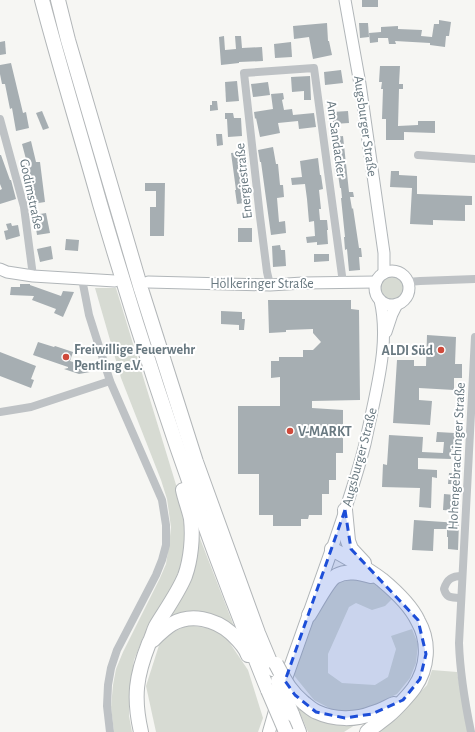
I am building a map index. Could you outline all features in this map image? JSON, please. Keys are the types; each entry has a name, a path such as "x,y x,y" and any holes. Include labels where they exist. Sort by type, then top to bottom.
{"highway":[{"path":"42,0 125,286 181,460 266,686 286,732"},
{"path":"58,0 68,40 141,289 196,462 258,633 275,666 294,695 316,712 331,717 360,717 372,714 403,700"},
{"path":"141,732 136,700 140,667 155,629 185,576 190,552 191,519 180,471 181,460"},
{"path":"345,510 348,541 351,549 408,606 418,620 426,645 425,663 420,679 413,690 390,714 367,732"},
{"path":"332,549 381,579"},
{"path":"309,615 330,581 336,576 352,572 381,579"},
{"path":"150,643 161,632 180,620 194,618 215,622 227,630 245,648 256,676 266,686"},
{"path":"275,666 299,732"}],"main road":[{"path":"269,732 280,695 332,549"}],"street":[{"name":"Augsburger Straße","path":"345,0 360,84 384,253 384,273"},
{"name":"Am Sandacker","path":"244,73 314,68 343,282"},
{"name":"Energiestraße","path":"244,73 260,217 270,284"},
{"name":"Godimstraße","path":"0,119 24,207 33,276"},
{"path":"418,155 475,159"},
{"name":"Augsburger Straße","path":"384,253 396,272"},
{"path":"0,269 7,272 33,276 115,280"},
{"path":"396,272 405,277 408,282 408,293 402,302 388,305 380,300 375,292 376,282 384,273 396,272"},
{"path":"82,279 89,314 110,380 162,500 165,512 166,545 162,560 156,575 117,650 111,668 108,685 107,706 110,732"},
{"path":"408,282 420,280 475,279"},
{"name":"Hölkeringer Straße","path":"148,282 270,284 376,282"},
{"name":"Augsburger Straße","path":"332,549 365,444 378,380 383,340 383,313 380,300"},
{"name":"Augsburger Straße","path":"383,340 397,304"},
{"name":"Hohengebrachinger Straße","path":"471,732 465,704 460,666 459,643 475,337"},
{"path":"0,412 31,407 110,380"},
{"path":"461,598 450,597 446,594 444,589 446,582 455,576 462,576"}],"highlighted area":[{"path":"345,510 351,549 418,620 426,654 420,679 403,700 372,714 345,718 316,712 295,695 285,681"}],"shaded area":[{"path":"393,275 402,279 406,288 402,297 393,301 384,297 380,288 384,279"},
{"path":"95,288 116,288 177,488 184,524 184,552 179,575 172,590 144,635 134,660 129,695 129,716 132,732 114,732 111,707 116,669 166,564 171,527 167,499 161,480 121,378"},
{"path":"194,523 237,634 214,618 160,628 177,600"},
{"path":"352,576 373,581 392,599 385,606 372,610 356,603 349,607 328,654 328,673 342,683 375,685 388,677 396,649 391,636 412,629 418,644 416,663 410,678 397,694 372,706 349,713 331,709 314,700 292,673 316,610 334,581"},
{"path":"187,625 221,630 248,670 263,718 258,732 156,732 146,686 161,639"},
{"path":"432,670 457,672 468,732 374,732 408,705 427,685"},
{"path":"297,706 355,722 355,725 344,732 308,732"}],"building":[{"path":"362,0 378,0 378,7 362,7"},
{"path":"439,20 451,22 449,36 446,36 445,47 430,45 430,43 395,41 396,44 389,44 388,38 378,38 378,42 370,43 369,33 381,32 381,27 398,26 398,29 422,30 421,36 432,37 434,24 439,24"},
{"path":"327,23 328,41 332,55 313,59 309,37 294,39 293,26"},
{"path":"359,23 368,23 369,37 360,38"},
{"path":"224,36 225,50 236,49 235,36 241,36 242,48 262,47 263,61 239,62 221,65 219,37"},
{"path":"5,41 6,54 0,55 0,42"},
{"path":"291,42 292,57 275,58 274,44"},
{"path":"11,63 23,113 26,112 29,128 16,131 12,108 10,109 5,84 2,84 0,74 0,65"},
{"path":"380,66 400,66 399,84 403,84 403,89 399,89 398,126 418,125 418,121 435,121 435,133 404,132 404,140 386,140 386,119 382,119 383,89 381,89 382,82 379,82"},
{"path":"341,70 343,83 325,85 324,72"},
{"path":"310,76 311,100 304,100 304,91 292,92 291,77"},
{"path":"237,81 239,101 226,102 225,82"},
{"path":"268,82 270,95 253,97 251,84"},
{"path":"283,93 284,99 282,100 284,110 292,109 293,115 314,113 316,127 299,129 298,121 278,123 280,133 260,137 254,112 273,109 271,94"},
{"path":"212,101 217,101 218,110 210,111"},
{"path":"42,111 49,128 43,130 36,113"},
{"path":"348,111 349,123 333,124 332,112"},
{"path":"225,113 233,113 234,118 241,118 242,136 228,137 227,119 225,119"},
{"path":"216,134 222,134 223,145 217,146"},
{"path":"343,136 349,192 353,192 354,197 350,197 362,257 359,257 360,270 349,271 347,249 345,250 341,188 338,174 335,174 334,158 338,157 335,137"},
{"path":"31,141 36,162 40,162 45,202 32,204 27,163 22,144"},
{"path":"273,147 276,164 278,164 280,185 283,185 284,197 277,198 279,222 285,221 286,233 271,235 258,150"},
{"path":"246,152 251,202 237,204 231,153"},
{"path":"0,155 11,180 16,199 0,204 0,190 2,189 0,184"},
{"path":"318,158 323,189 319,190 321,209 319,209 320,220 327,220 328,244 317,245 317,242 307,243 306,237 315,236 314,221 309,222 305,184 292,185 291,178 302,177 300,161"},
{"path":"391,171 399,171 399,175 417,176 417,194 472,196 472,205 465,205 465,221 433,220 433,225 410,224 412,188 390,187"},
{"path":"145,183 165,183 164,236 150,236 150,207 156,207 156,191 145,191"},
{"path":"46,213 50,233 37,235 34,215"},
{"path":"11,223 12,226 18,225 20,236 6,240 4,231 8,230 6,224"},
{"path":"238,228 252,228 252,242 238,242"},
{"path":"66,239 79,240 78,251 65,250"},
{"path":"280,245 281,250 285,250 286,266 273,267 272,246"},
{"path":"51,246 53,259 40,262 37,249"},
{"path":"314,254 329,254 329,261 314,262"},
{"path":"20,284 30,284 61,296 63,291 74,292 63,317 54,313 56,309 32,300 34,296 10,295 11,287 20,287"},
{"name":"V-MARKT","path":"268,300 351,300 351,309 359,310 360,400 312,401 312,408 343,410 343,453 336,453 336,480 329,480 329,494 322,494 322,515 309,515 308,519 301,519 301,526 273,526 273,515 259,515 259,474 238,474 238,406 280,406 280,377 271,378 271,361 279,361 279,357 303,357 303,350 313,350 321,342 313,333 313,329 286,330 286,332 269,333"},
{"path":"221,311 242,312 242,319 245,319 244,330 239,330 239,325 221,324"},
{"path":"427,335 456,337 455,364 462,364 462,378 454,378 454,390 419,388 419,400 432,401 430,425 393,423 397,360 414,360 414,366 426,366"},
{"path":"38,342 73,352 70,361 79,364 78,367 89,365 90,372 79,374 64,369 68,367 33,355"},
{"path":"0,352 36,366 31,379 34,380 31,388 0,376"},
{"path":"437,432 455,433 454,450 451,450 451,459 418,458 418,469 437,470 437,478 432,477 431,508 419,507 420,488 382,487 383,464 387,465 389,435 423,437 422,452 443,453 444,442 436,442"},
{"path":"449,473 458,473 457,484 448,484"},
{"path":"444,494 455,495 455,511 443,510"},
{"path":"414,520 459,523 458,550 448,549 447,529 434,529 433,551 412,550"}],"place":[{"name":"ALDI Süd","path":"441,350"},
{"name":"Freiwillige Feuerwehr Pentling e.V.","path":"66,357"},
{"name":"V-MARKT","path":"290,431"}]}
